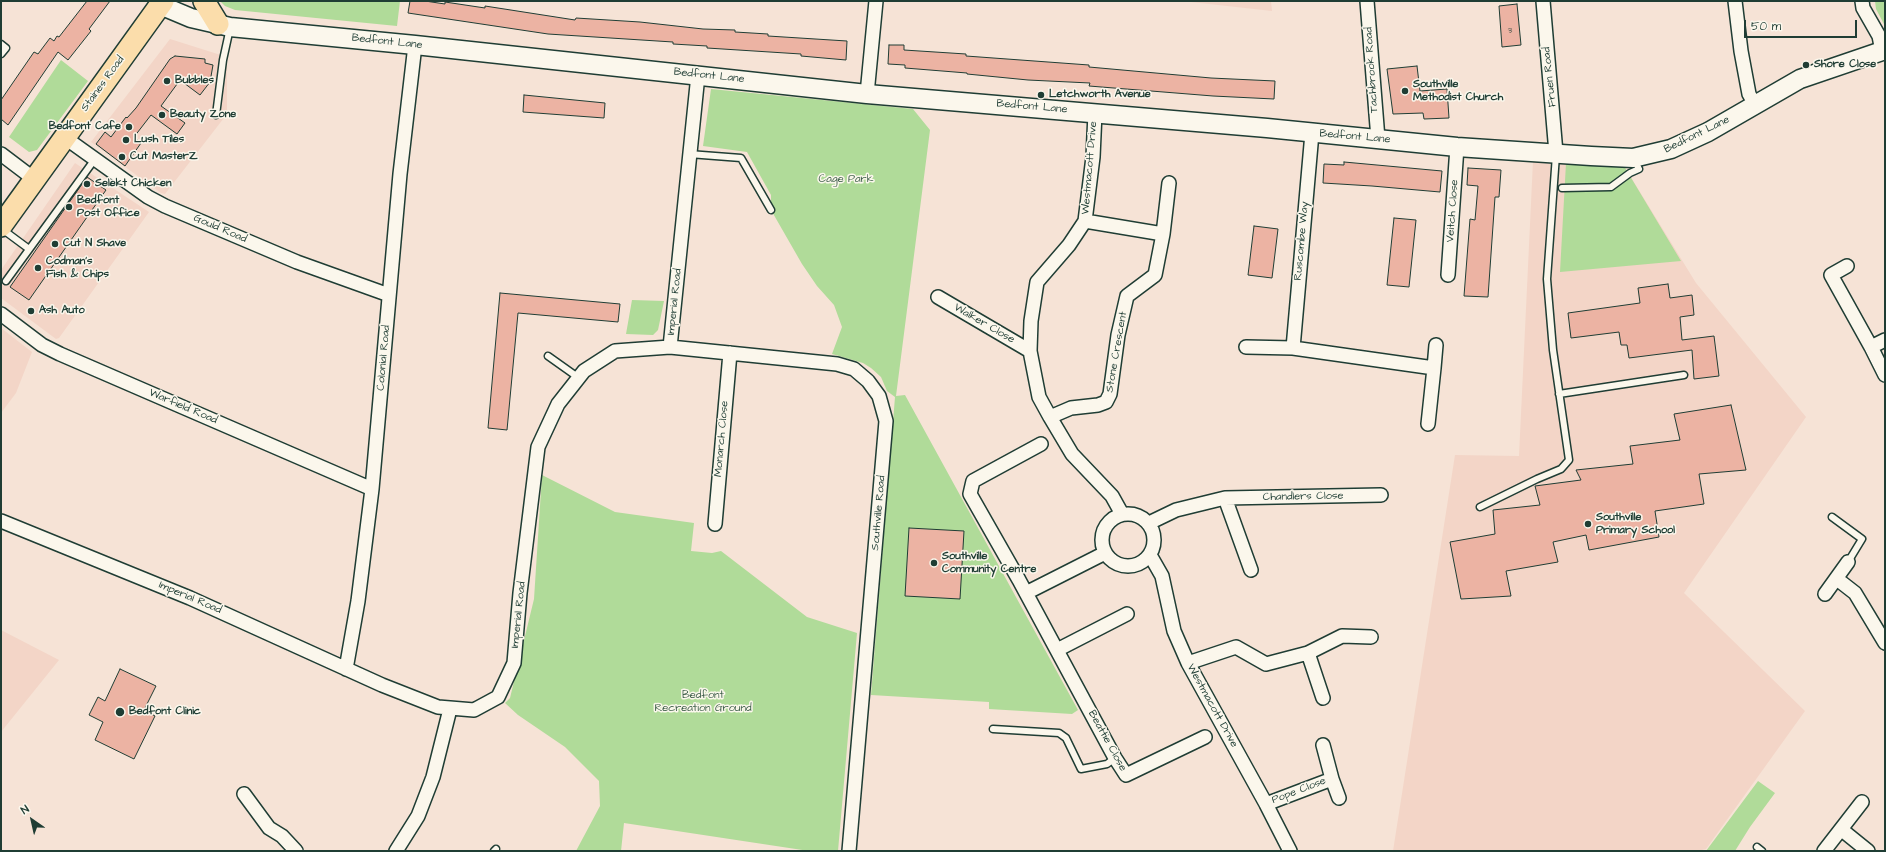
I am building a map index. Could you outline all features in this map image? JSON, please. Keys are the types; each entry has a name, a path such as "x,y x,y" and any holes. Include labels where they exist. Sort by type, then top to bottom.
{"main road":[{"path":"204,1 224,26"},
{"name":"Bedfont Lane","path":"162,3 191,18 224,26 867,94 1095,113 1457,147 1633,158 1671,149 1708,132 1800,79 1884,50"},
{"name":"Staines Road","path":"1,227 64,137 162,3"}],"street":[{"path":"867,94 876,1"},
{"name":"Tachbrook Road","path":"1367,1 1378,139"},
{"name":"Fruen Road","path":"1542,1 1556,153"},
{"path":"1735,1 1740,51 1750,94 1755,105"},
{"path":"1862,1 1863,8 1879,36 1884,50"},
{"name":"Colonial Road","path":"346,669 358,601 372,489 400,174 414,45"},
{"name":"Imperial Road","path":"1,522 190,598 346,669 438,707 474,710 498,697 514,663 520,594 538,447 558,404 584,371 615,351 670,347 698,75"},
{"name":"Westmacott Drive","path":"1095,113 1093,157 1085,221 1069,245 1037,282 1030,321 1030,351 1039,397 1050,417 1072,454 1112,496 1122,514"},
{"name":"Ruscombe Way","path":"1293,348 1312,133"},
{"name":"Gould Road","path":"64,137 148,197 165,206 297,262 389,295"},
{"name":"Veitch Close","path":"1448,275 1457,147"},
{"path":"1,154 34,179"},
{"name":"Stone Crescent","path":"1050,417 1071,408 1098,406 1106,402 1110,394 1118,335 1128,296 1155,275 1163,234 1169,183"},
{"path":"1085,221 1163,234"},
{"path":"1847,266 1831,275 1885,375"},
{"name":"Walker Close","path":"938,297 1030,351"},
{"name":"Warfield Road","path":"1,314 42,345 60,354 372,489"},
{"path":"1871,347 1885,340"},
{"path":"1428,424 1436,345"},
{"name":"Southville Road","path":"670,347 837,364 854,370 868,381 879,396 886,421 849,851"},
{"path":"1246,347 1293,348 1434,368"},
{"name":"Monarch Close","path":"714,524 730,353"},
{"name":"Beattie Close","path":"1041,444 973,481 970,494 1058,650 1115,758 1126,775 1205,737"},
{"name":"Chandlers Close","path":"1149,524 1176,510 1225,498 1381,495"},
{"path":"1225,498 1250,570"},
{"path":"1122,514 1137,515 1149,524 1155,539 1150,555 1143,562 1135,566 1118,565 1110,560 1102,545 1104,529 1108,522 1122,514"},
{"path":"1026,593 1105,553"},
{"name":"Westmacott Drive","path":"1150,555 1162,576 1174,631 1188,663 1266,804 1290,851"},
{"path":"1825,594 1848,562"},
{"path":"1837,579 1855,593 1885,643"},
{"path":"1058,650 1127,614"},
{"path":"1188,663 1236,647 1266,664 1308,653 1342,636 1372,637"},
{"path":"1308,653 1323,698"},
{"path":"396,851 418,816 433,777 450,709"},
{"name":"Pope Close","path":"1323,745 1339,798"},
{"name":"Pope Close","path":"1266,804 1332,778"},
{"path":"244,794 269,828 282,836 296,851"},
{"path":"1824,851 1842,830 1862,802"},
{"path":"1842,830 1868,851"}],"lane":[{"path":"216,115 223,60 224,26"},
{"path":"1,44 6,48 1,54"},
{"path":"1480,508 1537,478 1561,469 1569,460 1553,350 1547,279 1556,153"},
{"path":"689,154 741,158 771,210"},
{"path":"1562,188 1611,187 1630,173 1639,169 1633,158"},
{"path":"6,281 95,159"},
{"path":"1,227 29,249"},
{"path":"548,356 579,378"},
{"path":"1560,394 1684,375"},
{"path":"1832,517 1862,539 1848,562"},
{"path":"993,729 1059,733 1066,738 1081,769 1107,764 1115,758"}],"shaded area":[{"path":"1182,1 1271,1 1272,11"},
{"path":"170,39 227,57 227,114 165,194 161,193 91,142"},
{"name":"Southville Primary School","path":"1533,161 1624,166 1696,283 1806,417 1684,593 1805,711 1706,849 1698,851 1393,851 1455,455 1519,456"},
{"path":"75,163 149,212 59,338 56,339 1,298 1,270"},
{"path":"1,328 32,352 16,393 1,413"},
{"path":"1,630 59,660 1,732"}],"green space":[{"path":"220,1 400,1 397,26 235,10 225,6"},
{"path":"1875,1 1885,1 1885,26 1876,9"},
{"path":"61,60 88,81 37,150 29,152 9,137"},
{"name":"Cage Park","path":"711,89 913,109 930,130 896,396 905,395 1078,710 1072,714 989,709 989,702 871,695 895,397 887,391 881,377 871,368 863,363 832,354 842,327 834,305 817,286 802,264 771,210 771,195 747,152 703,146"},
{"path":"1566,163 1624,166 1681,261 1560,272"},
{"path":"632,300 664,301 658,330 653,335 626,334"},
{"name":"Bedfont Recreation Ground","path":"542,475 615,512 694,523 691,551 712,553 721,551 807,617 857,633 838,851 809,851 624,823 621,851 576,851 600,806 599,781 565,747 518,715 505,703 510,698 534,599"},
{"path":"1758,781 1775,793 1750,827 1735,851 1706,851"}],"building":[{"path":"87,1 110,1 89,29 91,31 68,60 58,52 8,125 1,119 1,100 34,52 38,54 50,38 54,41 57,36 59,37"},
{"path":"410,1 425,1 445,4 445,2 485,8 485,6 575,20 576,18 640,22 703,29 735,30 735,32 768,34 768,36 847,41 846,60 801,56 801,54 707,48 707,46 673,44 673,42 548,34 408,13"},
{"path":"1517,4 1521,45 1502,47 1499,6"},
{"path":"889,45 904,45 904,50 966,54 966,56 1089,65 1089,67 1211,78 1275,81 1274,99 1213,96 1089,86 1090,83 1028,80 905,68 905,65 888,64"},
{"path":"175,56 205,59 205,63 213,65 210,82 200,95 180,80 161,106 185,123 177,134 151,115 134,137 141,143 125,166 96,144 105,132 111,137 126,117 127,118 136,108 170,59"},
{"name":"Southville Methodist Church","path":"1417,66 1420,91 1447,89 1449,118 1424,119 1423,113 1393,114 1387,69"},
{"path":"524,95 605,103 604,118 523,112"},
{"path":"1344,162 1442,171 1440,192 1323,183 1324,164 1344,165"},
{"path":"1468,168 1501,170 1499,197 1495,197 1488,297 1464,296 1470,219 1475,220 1478,186 1467,185"},
{"path":"87,177 106,190 29,300 10,287"},
{"path":"1394,218 1416,220 1409,287 1387,285"},
{"path":"1254,226 1278,229 1272,278 1248,275"},
{"path":"1668,284 1670,298 1692,295 1694,315 1680,317 1682,340 1714,336 1719,376 1694,379 1692,350 1629,358 1627,345 1621,345 1619,332 1571,338 1568,313 1640,303 1638,288"},
{"path":"500,293 620,304 618,322 518,313 507,430 488,428"},
{"path":"1731,405 1746,470 1699,474 1704,504 1655,511 1659,537 1589,550 1586,535 1553,542 1558,562 1506,571 1511,596 1461,599 1450,542 1495,534 1493,510 1540,505 1535,486 1581,480 1576,470 1633,464 1630,446 1680,440 1674,414"},
{"name":"Southville Community Centre","path":"909,528 964,531 960,599 905,596"},
{"name":"Bedfont Clinic","path":"120,669 156,686 144,710 155,716 134,759 95,740 103,722 89,715 98,697 105,701"}],"place":[{"name":"Shore Close","path":"1806,65"},
{"name":"Bubbles","path":"167,81"},
{"name":"Southville Methodist Church","path":"1405,91"},
{"name":"Letchworth Avenue","path":"1041,95"},
{"name":"Beauty Zone","path":"162,115"},
{"name":"Bedfont Cafe","path":"129,127"},
{"name":"Lush Tiles","path":"126,140"},
{"name":"Cut MasterZ","path":"122,157"},
{"name":"Selekt Chicken","path":"87,184"},
{"name":"Bedfont Post Office","path":"69,207"},
{"name":"Cut N Shave","path":"55,244"},
{"name":"Codman's Fish & Chips","path":"38,268"},
{"name":"Ash Auto","path":"31,311"},
{"name":"Southville Primary School","path":"1588,524"},
{"name":"Southville Community Centre","path":"934,563"},
{"name":"Bedfont Clinic","path":"120,712"}]}
